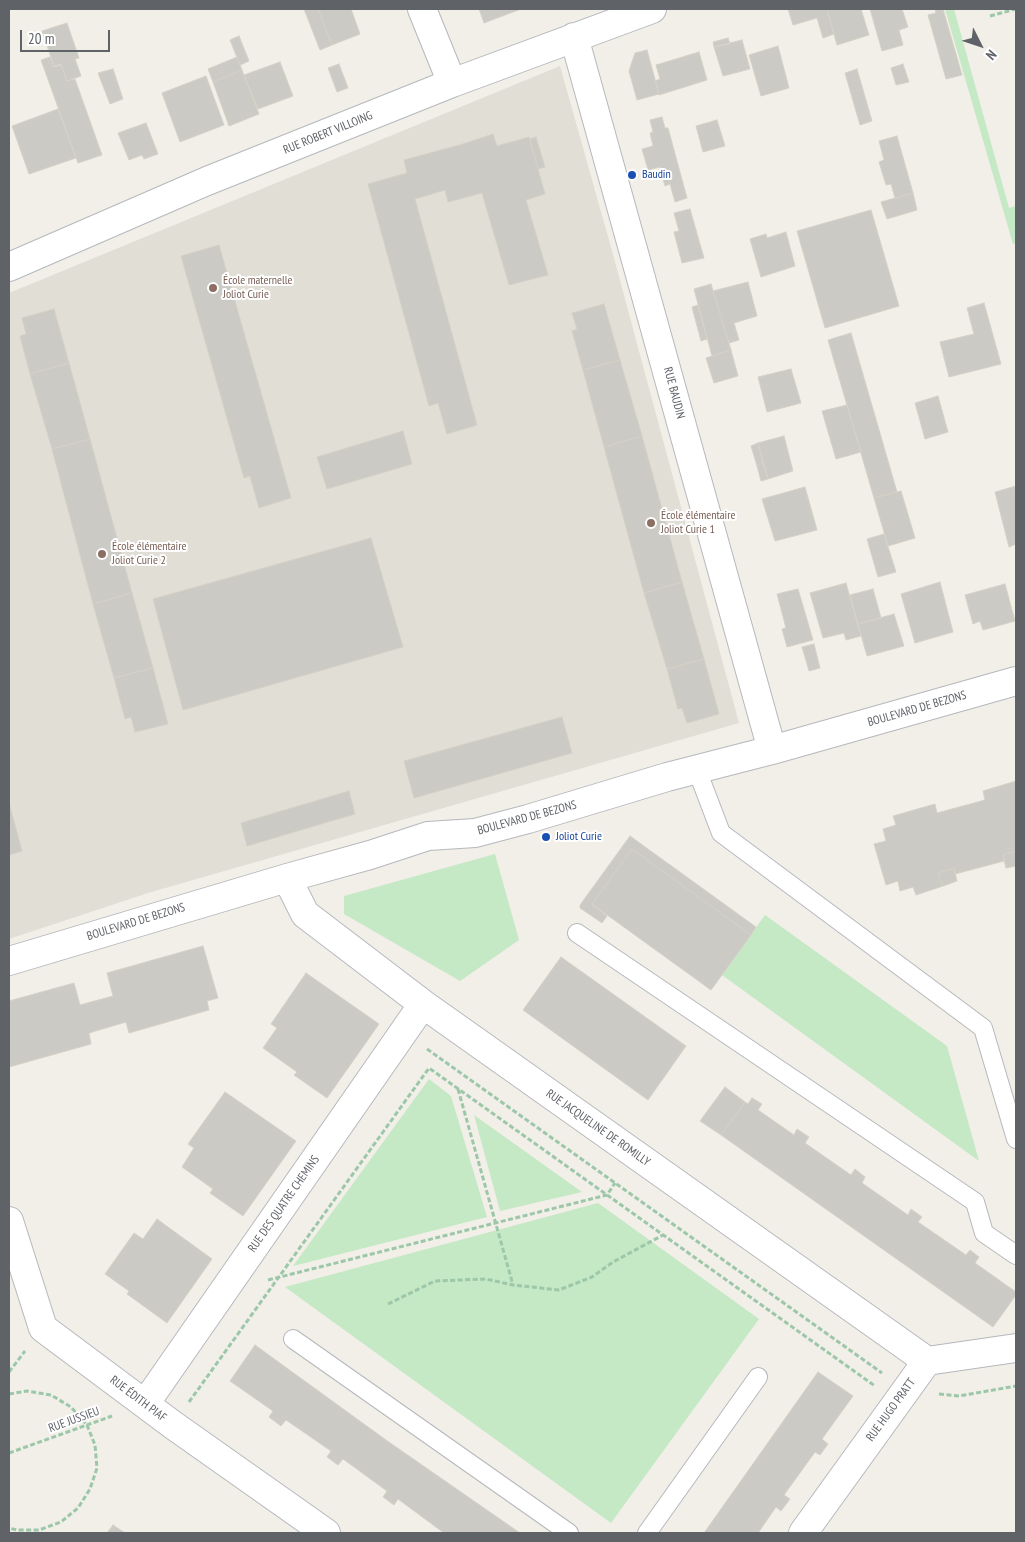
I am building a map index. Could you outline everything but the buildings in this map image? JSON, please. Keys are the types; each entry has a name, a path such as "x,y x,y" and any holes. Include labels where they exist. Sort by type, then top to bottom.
{"street":[{"path":"422,9 452,83"},
{"name":"RUE ROBERT VILLOING","path":"9,267 208,181 452,83 652,9"},
{"name":"RUE BAUDIN","path":"574,37 772,750"},
{"name":"BOULEVARD DE BEZONS","path":"9,961 370,855 428,836 475,833 1016,681"},
{"name":"RUE JACQUELINE DE ROMILLY","path":"287,878 305,914 423,1004 927,1361"},
{"name":"RUE DES QUATRE CHEMINS","path":"145,1404 423,1004"},
{"name":"RUE ÉDITH PIAF","path":"9,1221 43,1328 173,1425 326,1533"},
{"path":"927,1361 1016,1348"},
{"name":"RUE HUGO PRATT","path":"803,1533 927,1361"}],"lane":[{"path":"697,770 721,833 983,1028 1016,1139"},
{"path":"577,933 976,1202 984,1233 1016,1255"},
{"path":"293,1339 569,1533"},
{"path":"647,1533 758,1377"}],"path":[{"path":"990,16 1016,9"},
{"path":"422,1045 881,1373 903,1344"},
{"path":"173,1425 429,1068 897,1402"},
{"path":"458,1089 513,1285"},
{"path":"224,1291 607,1194 636,1155"},
{"path":"388,1304 435,1281 486,1279 513,1285 560,1290 592,1278 613,1262 664,1235"},
{"path":"9,1394 27,1391 50,1395 71,1407 87,1425 95,1445 96,1468 90,1490 78,1508 61,1522 39,1530 9,1528"},
{"name":"RUE JUSSIEU","path":"9,1453 145,1404"}],"shaded area":[{"path":"560,66 614,258 739,723 148,893 9,939 9,293"}],"green space":[{"path":"945,9 954,9 1009,208 1016,206 1016,243 1013,244"},
{"path":"495,854 519,940 460,981 344,914 344,896"},
{"path":"765,915 947,1046 979,1161 722,975"},
{"path":"429,1079 451,1096 487,1217 293,1266"},
{"path":"474,1115 582,1192 500,1211"},
{"path":"598,1203 759,1319 611,1523 285,1287"}],"place":[{"name":"Baudin","path":"632,175"},
{"name":"École maternelle Joliot Curie","path":"213,288"},
{"name":"École élémentaire Joliot Curie 1","path":"651,523"},
{"name":"École élémentaire Joliot Curie 2","path":"102,554"},
{"name":"Joliot Curie","path":"546,837"}]}
